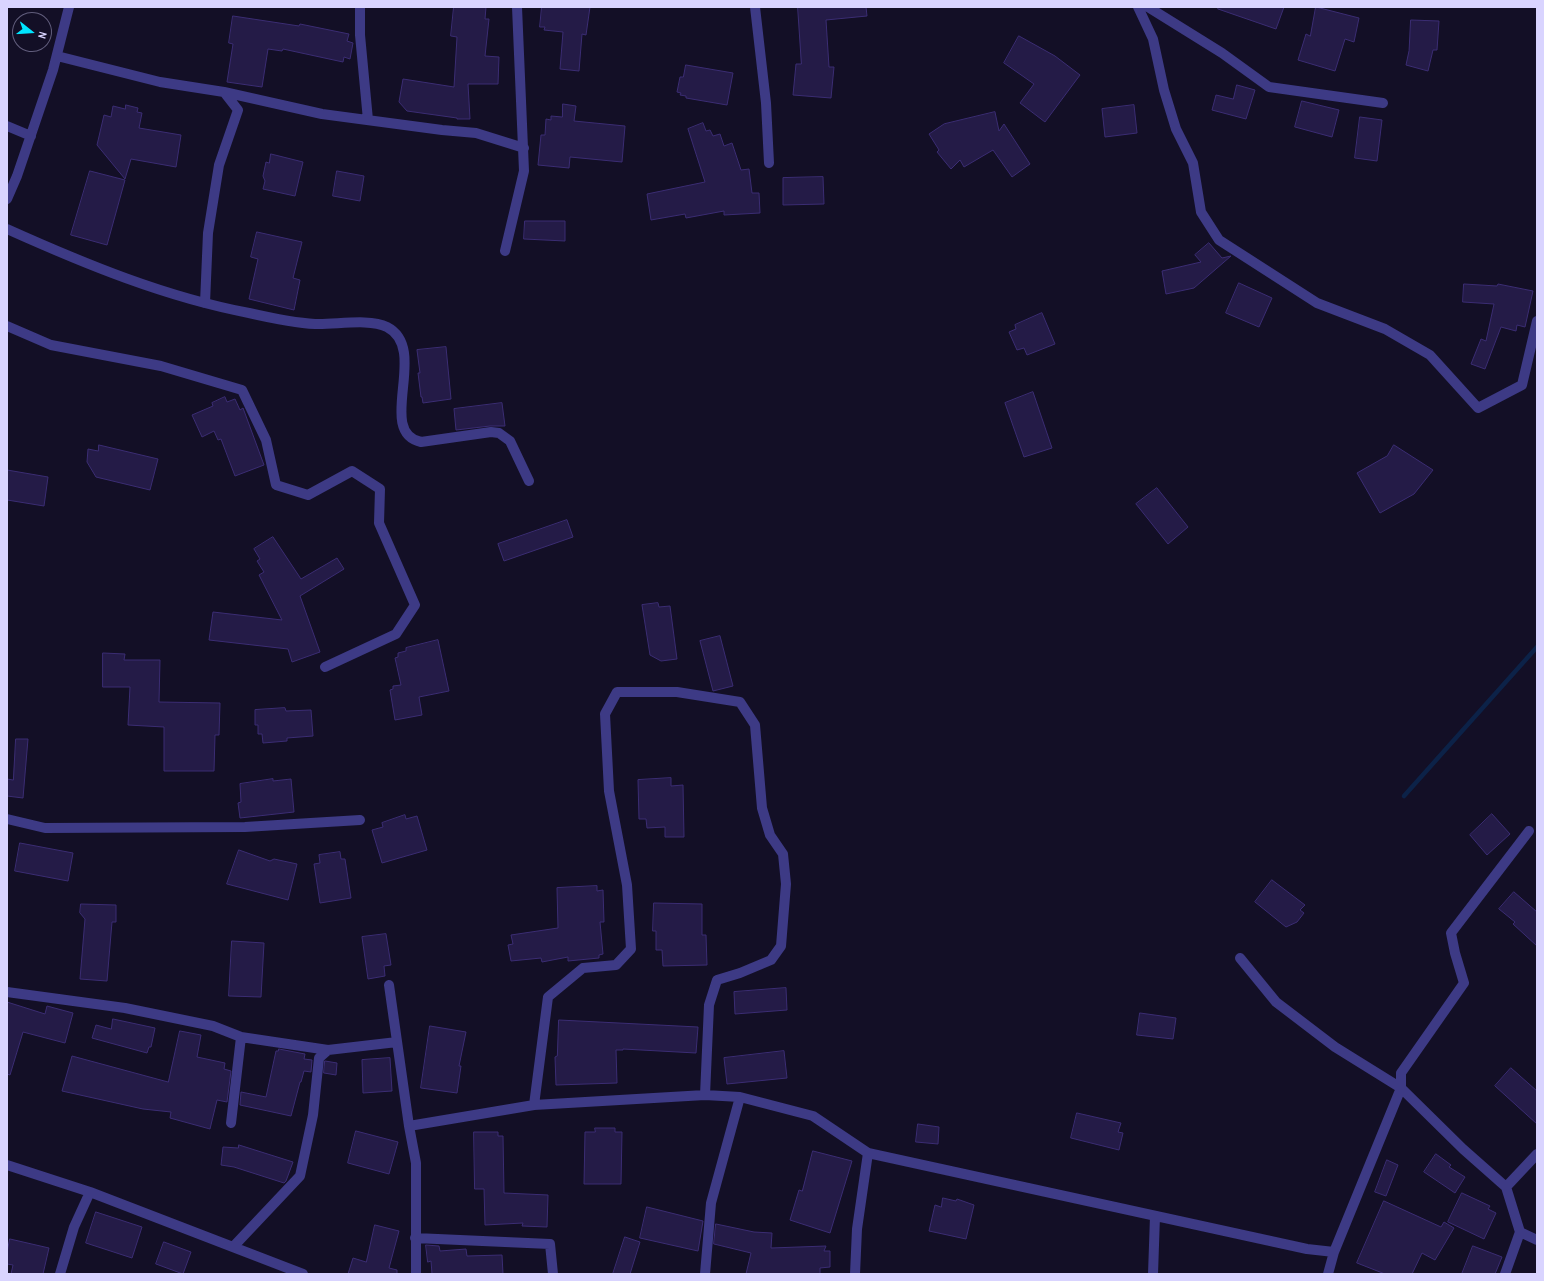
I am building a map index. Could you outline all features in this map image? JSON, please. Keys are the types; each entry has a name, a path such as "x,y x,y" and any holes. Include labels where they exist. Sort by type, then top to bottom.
{"street":[{"path":"7,199 31,136 57,56 69,7"},
{"path":"360,7 360,35 368,120"},
{"path":"505,251 524,171 517,7"},
{"path":"755,7 766,103 769,163"},
{"path":"1138,7 1153,39 1164,90 1176,129 1194,163 1201,212 1219,240 1317,303 1385,329 1430,355 1478,408 1522,385 1537,321"},
{"path":"1148,7 1222,53 1269,87 1383,103"},
{"path":"57,56 160,82 224,92 322,114 442,130 476,132 524,148"},
{"path":"205,303 208,233 219,165 238,110 224,92"},
{"path":"7,126 31,136"},
{"path":"7,229 87,264 163,292 205,303 289,321 315,324 368,323 384,325 394,331 402,343 406,362 401,412 406,435 414,441 421,442 491,432 499,433 510,441 529,482"},
{"path":"7,326 52,345 161,366 242,390 266,440 276,486 308,495 352,472 380,489 379,523 415,605 396,634 325,667"},
{"path":"534,1105 548,997 583,968 616,965 631,949 627,885 610,791 605,714 617,692 677,692 740,702 755,725 762,808 770,835 784,854 786,884 781,946 771,960 740,973 717,980 708,1005 705,1095"},
{"path":"7,819 45,828 245,827 360,820"},
{"path":"1328,1274 1334,1252 1402,1088 1401,1073 1464,983 1454,953 1451,933 1529,831"},
{"path":"1240,958 1276,1002 1335,1047 1402,1088 1463,1149 1506,1187 1520,1232 1505,1274"},
{"path":"389,985 409,1126 416,1163 416,1274"},
{"path":"7,992 125,1008 213,1026 240,1037 328,1050 397,1042"},
{"path":"231,1123 240,1037"},
{"path":"233,1247 300,1176 313,1115 319,1058 328,1050"},
{"path":"409,1126 534,1105 705,1095 740,1097 813,1116 868,1153 1307,1249 1334,1252"},
{"path":"705,1274 711,1203 740,1097"},
{"path":"855,1274 857,1229 868,1153"},
{"path":"1506,1187 1537,1154"},
{"path":"7,1165 90,1192 303,1274"},
{"path":"60,1274 74,1227 90,1192"},
{"path":"1153,1274 1155,1216"},
{"path":"1520,1232 1537,1240"},
{"path":"415,1238 550,1244 553,1274"}],"building":[{"path":"454,7 486,7 485,19 489,19 485,56 499,57 498,84 468,84 470,119 457,119 407,111 399,102 403,79 454,87 457,37 451,36"},
{"path":"542,7 590,7 586,35 582,34 579,71 560,69 563,32 544,30 545,27 540,27"},
{"path":"798,7 866,7 867,16 826,20 829,67 834,67 831,98 793,95 796,64 801,64"},
{"path":"1219,7 1284,7 1276,29 1218,9"},
{"path":"1316,7 1359,18 1354,42 1345,39 1335,71 1298,60 1306,34 1310,36"},
{"path":"233,16 299,26 300,24 349,34 347,41 353,43 350,59 344,57 343,62 283,49 282,51 268,49 262,87 227,82 233,44 229,43"},
{"path":"1411,20 1439,21 1437,50 1433,50 1428,71 1406,65 1409,51"},
{"path":"1019,36 1055,56 1080,75 1045,122 1020,103 1034,84 1004,63"},
{"path":"686,65 733,73 727,105 686,98 686,96 680,95 681,93 677,92 680,77 683,77"},
{"path":"1237,85 1255,90 1246,119 1212,110 1216,95 1233,99"},
{"path":"1302,101 1339,110 1332,137 1295,127"},
{"path":"563,104 576,106 574,121 625,126 622,162 570,157 569,168 538,165 541,135 545,135 546,119 551,120 551,116 562,117"},
{"path":"126,105 138,108 137,112 142,113 139,128 181,135 176,167 131,159 125,179 97,145 104,115 111,117 113,106 125,109"},
{"path":"1134,105 1137,133 1105,137 1102,109"},
{"path":"995,112 999,131 1004,124 1030,164 1012,177 993,150 964,167 960,160 951,169 937,152 939,150 929,134 944,124"},
{"path":"1360,117 1382,120 1377,161 1355,158"},
{"path":"703,123 706,131 710,130 713,136 720,134 724,146 732,143 741,170 749,169 752,193 759,193 760,213 724,215 724,211 686,218 685,214 651,220 647,194 705,182 688,129"},
{"path":"271,154 303,162 295,196 263,189 265,181 263,176 266,162 269,163"},
{"path":"90,171 125,180 107,245 71,235"},
{"path":"337,171 364,176 360,201 333,196"},
{"path":"823,177 824,204 783,205 783,178"},
{"path":"525,221 565,221 565,241 524,239"},
{"path":"257,232 302,242 293,278 300,280 294,310 249,299 258,259 251,257"},
{"path":"1209,243 1222,258 1231,256 1194,288 1166,294 1162,271 1201,262 1195,255"},
{"path":"1239,283 1272,298 1259,327 1226,313"},
{"path":"1464,284 1497,286 1498,284 1533,291 1525,327 1517,325 1516,331 1501,327 1485,369 1471,364 1481,339 1486,341 1494,304 1463,302"},
{"path":"1042,313 1055,344 1027,355 1024,348 1017,350 1009,332 1016,329 1015,325"},
{"path":"446,347 451,399 423,403 418,373 420,373 417,350"},
{"path":"1033,392 1052,448 1024,457 1005,403"},
{"path":"225,397 227,402 235,399 240,410 243,408 264,465 235,476 221,439 218,440 214,431 202,437 192,415 213,406 212,403"},
{"path":"502,403 505,426 490,426 456,430 454,409"},
{"path":"99,445 158,459 150,490 96,477 87,462 88,449 98,451"},
{"path":"1394,445 1433,470 1414,494 1380,513 1357,473 1387,456"},
{"path":"7,470 48,477 44,506 7,500"},
{"path":"1157,488 1188,527 1168,544 1136,504"},
{"path":"567,520 573,537 504,561 498,544"},
{"path":"273,537 301,579 337,558 344,569 300,596 320,652 292,662 288,649 209,640 213,612 282,620 259,575 264,572 257,561 260,559 254,549"},
{"path":"658,603 659,607 670,606 677,659 661,661 650,655 642,605"},
{"path":"720,636 733,686 713,691 700,641"},
{"path":"438,640 449,691 419,697 422,715 395,720 390,690 393,689 393,686 401,685 395,658 398,657 398,653 406,651 406,648"},
{"path":"103,653 125,654 124,660 160,660 159,702 220,703 219,735 215,735 214,771 164,771 164,727 128,725 130,687 103,687"},
{"path":"285,708 286,711 311,710 313,736 287,738 287,741 263,743 262,734 258,734 258,725 255,725 255,710"},
{"path":"16,739 28,739 23,798 7,796 7,779 13,780"},
{"path":"671,778 671,786 683,785 684,837 665,837 665,827 647,828 646,819 639,819 638,780"},
{"path":"273,779 273,781 291,779 294,812 240,818 238,803 241,802 240,784"},
{"path":"1492,814 1510,834 1487,855 1470,835"},
{"path":"405,815 406,819 417,816 427,850 382,863 372,830 383,827 382,823"},
{"path":"20,843 73,853 68,881 15,871"},
{"path":"239,850 270,861 274,859 297,864 288,900 227,884"},
{"path":"340,852 341,859 345,859 351,898 320,903 314,864 320,863 319,855"},
{"path":"1272,880 1305,905 1300,910 1304,913 1297,922 1286,927 1255,902"},
{"path":"597,886 597,891 603,890 604,922 600,922 603,954 599,955 599,958 568,961 568,957 542,962 541,958 511,961 508,945 513,944 511,935 558,928 557,888"},
{"path":"1514,892 1537,912 1537,946 1513,924 1515,922 1499,909"},
{"path":"654,903 702,904 702,935 706,935 707,965 663,966 662,950 656,950 656,931 653,931"},
{"path":"81,904 116,905 116,922 112,922 107,981 80,979 85,919 80,913"},
{"path":"386,934 391,965 384,966 385,976 368,979 362,937"},
{"path":"232,941 264,943 261,997 229,996"},
{"path":"786,988 787,1010 735,1014 734,992"},
{"path":"7,1002 45,1014 47,1006 73,1013 65,1043 23,1032 10,1075 7,1074"},
{"path":"1140,1013 1176,1018 1173,1039 1137,1035"},
{"path":"113,1019 155,1028 151,1047 149,1047 147,1053 92,1038 96,1025 111,1029"},
{"path":"559,1020 698,1027 696,1053 623,1049 616,1050 617,1083 556,1085 555,1057 557,1056"},
{"path":"430,1026 466,1032 459,1066 461,1066 457,1093 421,1088"},
{"path":"180,1031 201,1035 197,1057 225,1063 224,1069 231,1071 227,1102 217,1100 210,1129 170,1118 171,1112 143,1109 62,1091 72,1056 168,1082"},
{"path":"279,1049 305,1054 304,1059 312,1060 311,1072 304,1071 291,1116 240,1105 241,1092 266,1097 276,1051"},
{"path":"784,1051 787,1078 727,1084 724,1058"},
{"path":"390,1058 392,1091 363,1093 362,1060"},
{"path":"325,1061 337,1063 336,1075 324,1073"},
{"path":"1511,1068 1537,1091 1537,1124 1495,1086"},
{"path":"1077,1113 1121,1123 1118,1132 1123,1133 1119,1150 1071,1138"},
{"path":"918,1124 939,1127 938,1144 916,1142"},
{"path":"595,1128 615,1128 615,1132 622,1132 621,1184 584,1184 585,1132 595,1132"},
{"path":"356,1131 398,1142 389,1174 348,1163"},
{"path":"474,1132 498,1132 498,1136 503,1136 504,1193 548,1195 547,1227 522,1226 523,1223 485,1225 484,1189 475,1189"},
{"path":"239,1145 293,1162 286,1181 284,1183 234,1167 221,1165 223,1147 238,1148"},
{"path":"813,1151 852,1161 830,1233 790,1220 799,1190 802,1191"},
{"path":"1436,1154 1451,1165 1449,1167 1465,1177 1455,1193 1424,1172"},
{"path":"1387,1160 1398,1165 1386,1196 1375,1192"},
{"path":"1462,1193 1490,1206 1488,1209 1496,1213 1484,1239 1448,1222"},
{"path":"943,1198 956,1201 957,1199 974,1205 966,1239 929,1231 935,1205 941,1207"},
{"path":"1384,1201 1441,1227 1444,1222 1454,1228 1435,1260 1422,1253 1412,1274 1385,1274 1357,1263"},
{"path":"647,1207 703,1221 698,1251 640,1238"},
{"path":"96,1212 142,1227 132,1258 86,1243"},
{"path":"716,1224 754,1232 772,1233 771,1248 826,1246 824,1251 830,1251 830,1267 820,1268 820,1274 746,1274 751,1253 714,1244"},
{"path":"375,1225 399,1231 389,1268 397,1270 397,1274 348,1274 353,1258 366,1262"},
{"path":"625,1237 640,1242 630,1274 613,1274"},
{"path":"10,1239 49,1248 43,1274 11,1274 13,1265 7,1264 7,1253"},
{"path":"164,1242 191,1252 183,1274 156,1264"},
{"path":"426,1245 439,1246 440,1251 466,1249 467,1256 502,1255 503,1274 432,1274 431,1261 428,1262"},
{"path":"1473,1246 1502,1257 1495,1274 1462,1274"}],"waterway":[{"path":"1404,796 1537,647"}]}
